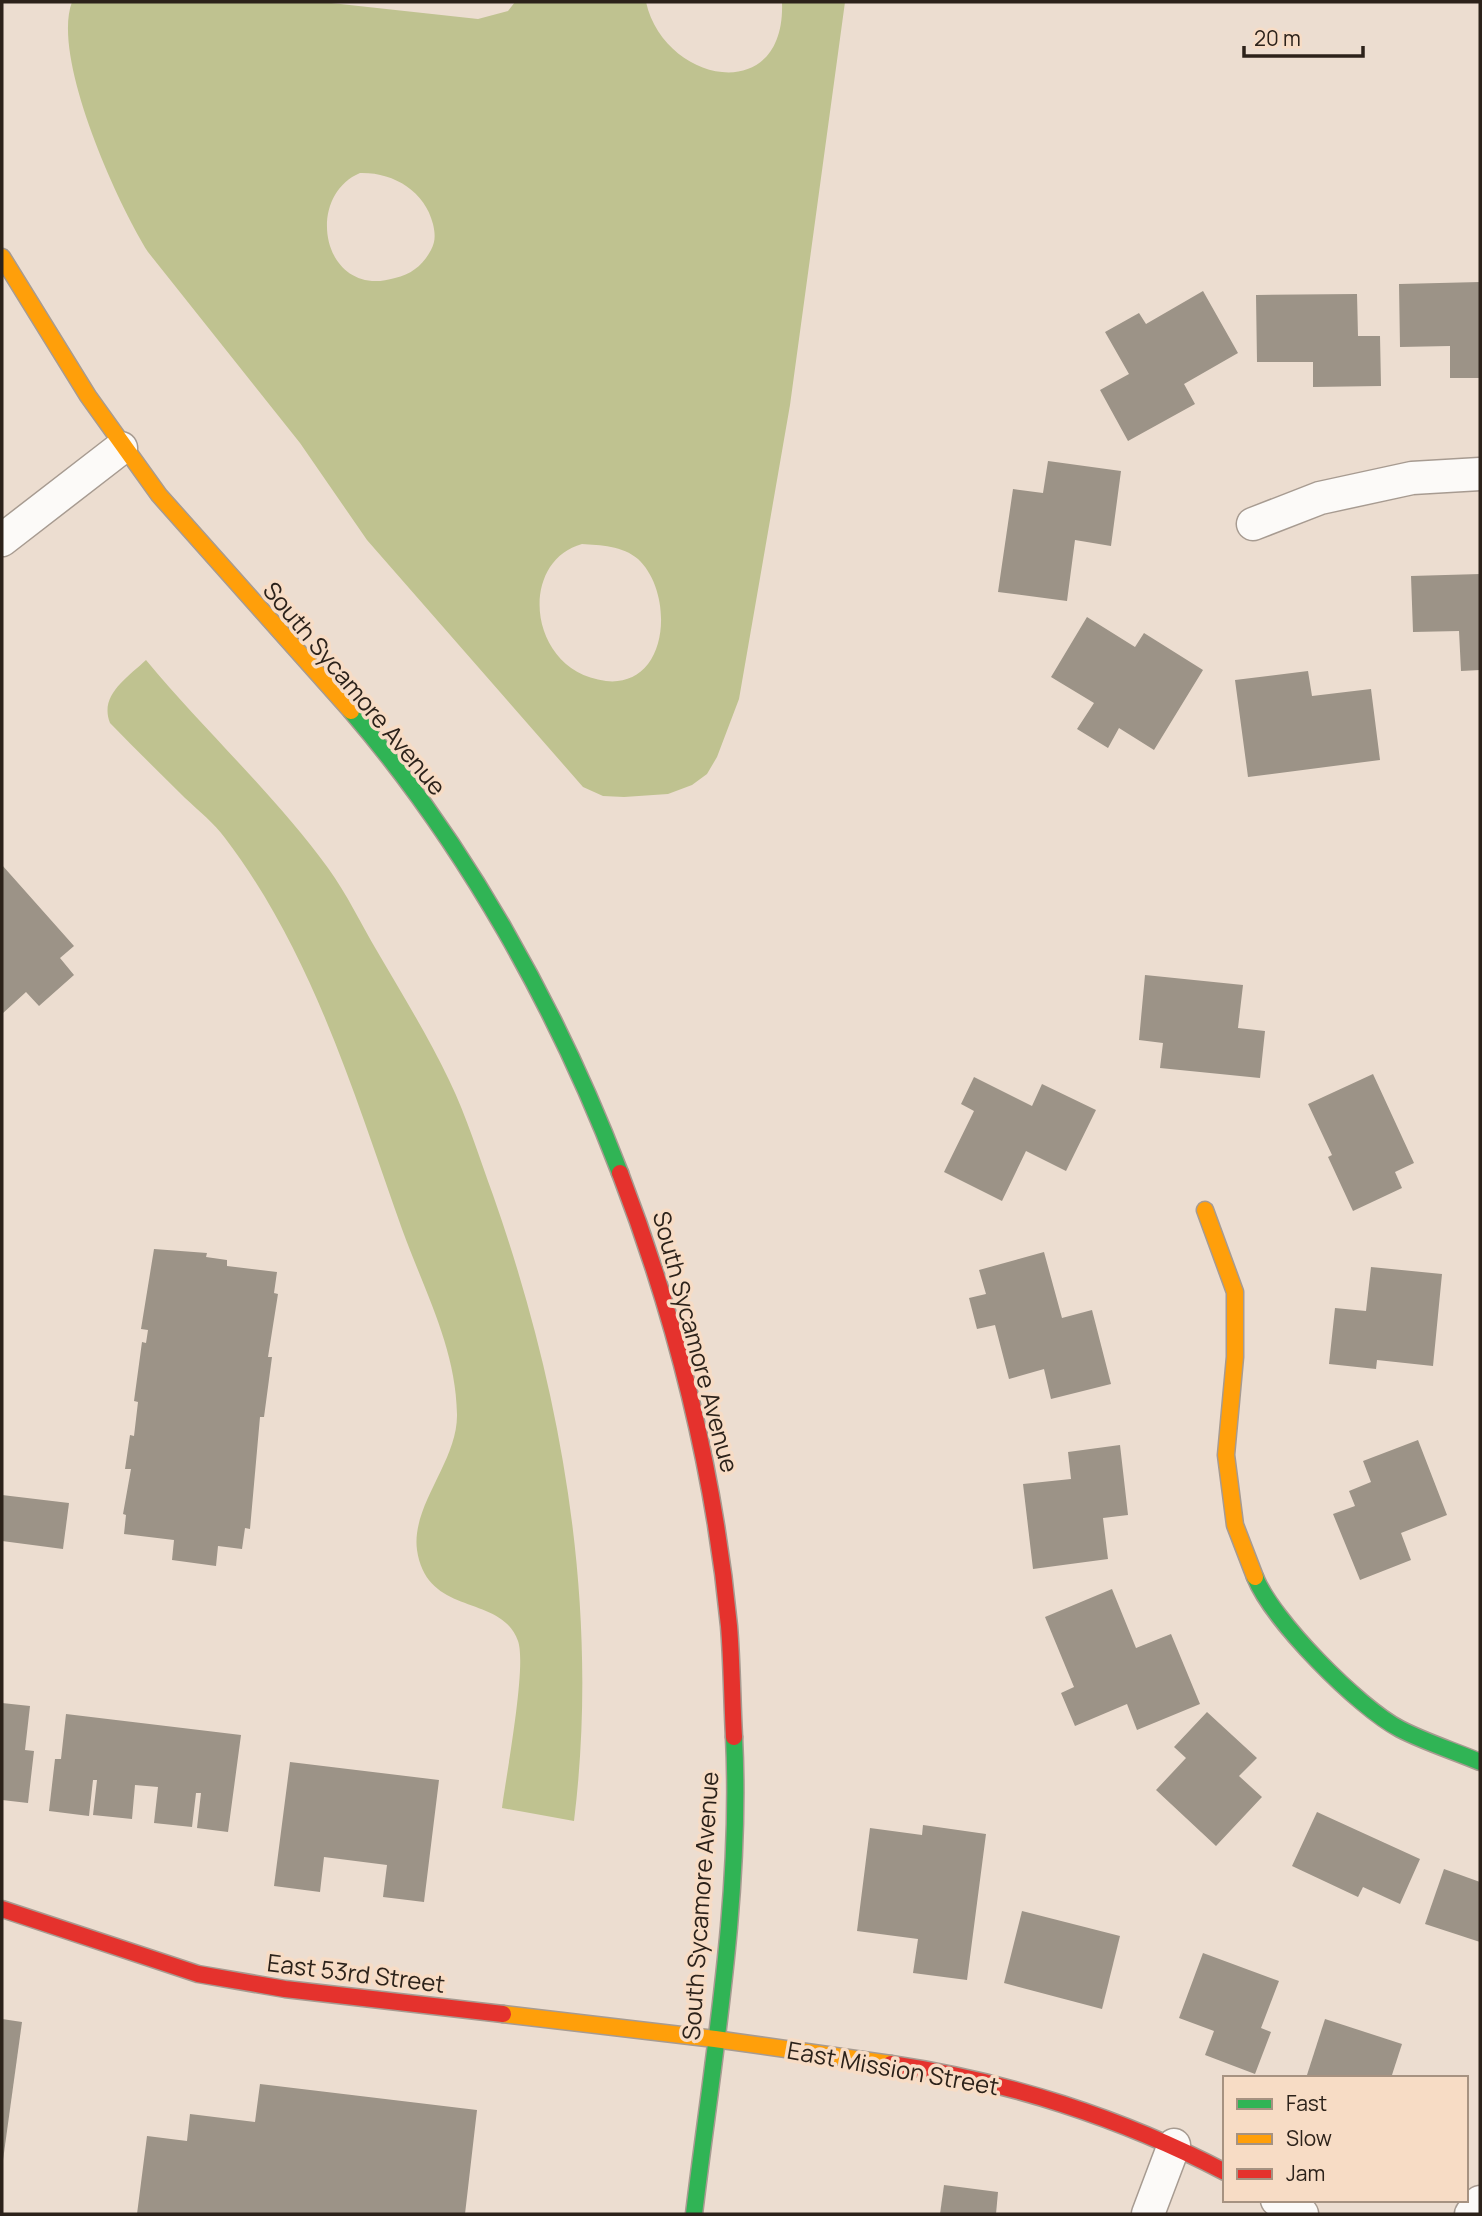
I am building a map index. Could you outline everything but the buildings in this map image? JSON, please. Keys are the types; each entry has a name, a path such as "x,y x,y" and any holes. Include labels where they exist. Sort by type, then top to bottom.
{"main road":[{"name":"South Sycamore Avenue","path":"2,257 121,448 185,527 372,739 448,840 520,954 554,1020 633,1201 686,1377 724,1565 734,1713 735,1786 715,2039 694,2214"},
{"path":"1205,1210 1235,1292 1235,1357 1226,1455 1235,1525 1258,1585 1304,1646 1341,1685 1398,1728 1480,1762"},
{"name":"East 53rd Street","path":"2,1909 198,1975 285,1989 715,2039"},
{"name":"East Mission Street","path":"715,2039 938,2071 1037,2096 1174,2145 1223,2171"}],"street":[{"path":"2,540 121,448"},
{"path":"1253,524 1333,495 1412,478 1480,474"},
{"path":"1148,2214 1174,2145"},
{"path":"1281,2202 1302,2214"},
{"path":"1471,2214 1480,2202"}],"shaded area":[{"path":"72,2 322,2 478,19 508,11 515,2 646,2 657,30 675,51 698,66 722,72 745,70 765,58 778,36 782,2 845,2 790,405 739,699 717,757 707,774 692,785 668,794 603,796 583,787 367,540 300,443 148,252 120,200 91,129 71,57 68,27","holes":["360,173 384,176 406,186 423,202 429,212 434,231 433,247 421,264 407,274 370,281 351,274 337,261 329,243 327,223 331,203 342,185","582,544 625,551 638,559 653,582 661,610 659,640 648,664 630,678 606,681 580,673 560,658 547,638 540,616 540,593 547,572 561,555"]},
{"path":"146,660 285,814 335,878 432,1047 472,1137 518,1270 539,1347 570,1504 582,1662 581,1742 574,1821 502,1808 518,1696 518,1641 509,1626 496,1616 449,1596 435,1586 424,1571 417,1550 421,1516 455,1431 455,1390 445,1343 329,1026 283,929 256,883 221,833 110,723 108,704 112,696 123,680"}],"traffic: fast":[{"path":"351,711 433,817 505,930 568,1050 620,1173"},
{"path":"1255,1577 1264,1595 1297,1638 1362,1702 1400,1729 1480,1762"},
{"path":"694,2214 730,1916 734,1857 734,1737"}],"traffic: slow":[{"path":"2,257 88,396 159,495 351,711"},
{"path":"1205,1210 1235,1292 1235,1357 1226,1455 1235,1525 1255,1577"},
{"path":"503,2014 715,2039 891,2064"}],"traffic: jam":[{"path":"620,1173 659,1283 703,1453 714,1510 729,1626 734,1737"},
{"path":"2,1909 198,1974 285,1989 503,2014"},
{"path":"891,2064 977,2080 1062,2104 1146,2135 1223,2171"}]}
